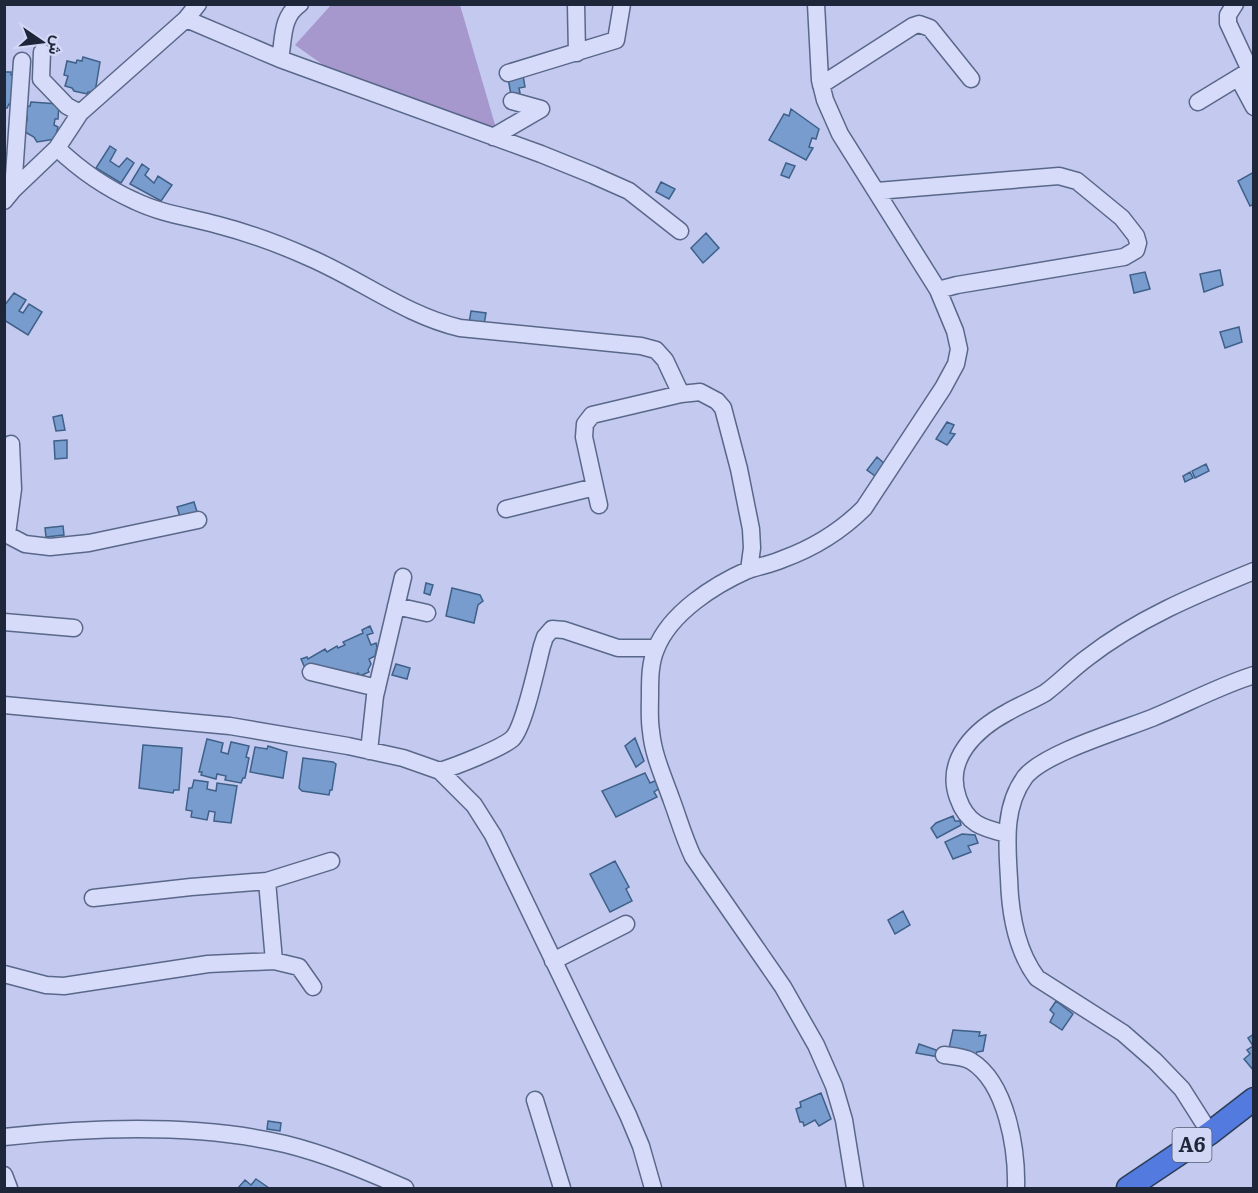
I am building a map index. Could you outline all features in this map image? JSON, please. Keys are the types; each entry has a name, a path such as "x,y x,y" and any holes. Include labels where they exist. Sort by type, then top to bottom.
{"highway":[{"name":"A6","path":"1128,1188 1210,1133 1254,1099"}],"street":[{"path":"9,196 57,148 80,113 186,19 198,4"},
{"path":"280,58 284,23 292,10 300,4"},
{"path":"576,4 577,52"},
{"path":"508,73 616,40 622,4"},
{"path":"816,4 821,85 825,100 840,134 938,290 955,331 959,349 956,364 943,388 864,508 820,541 785,559 749,570 711,591 674,622 656,648 650,684 651,732 657,758 683,836 693,856 783,987 816,1045 834,1086 844,1120 855,1188"},
{"path":"1235,4 1228,15 1228,23 1247,76 1254,107"},
{"path":"186,19 280,58 541,154 629,191 680,231"},
{"path":"821,85 919,24 930,28 971,79"},
{"path":"42,52 41,79 67,106 80,113"},
{"path":"9,196 22,61"},
{"path":"1198,102 1247,76"},
{"path":"493,137 541,110 512,101"},
{"path":"57,148 84,172 136,202 166,213 218,224 310,257 419,315 440,323 460,328 641,346 656,350 665,360 681,394"},
{"path":"877,191 1059,176 1077,181 1122,218 1136,236 1138,243 1136,250 1124,257 938,290"},
{"path":"599,505 584,437 585,424 592,415 681,394 700,392 710,396 723,408 739,469 752,548 749,570"},
{"path":"11,444 13,489 6,533 25,544 50,548 89,543 198,520"},
{"path":"506,509 595,487"},
{"path":"1006,834 980,826 969,819 961,807 954,770 971,740 1005,713 1043,694 1087,657 1149,618 1168,607 1254,571"},
{"path":"369,751 377,688 403,577"},
{"path":"396,606 427,613"},
{"path":"4,622 74,628"},
{"path":"440,771 457,766 504,743 516,733 545,637 552,629 564,630 610,647 656,648"},
{"path":"311,672 377,688"},
{"path":"1210,1133 1182,1089 1155,1061 1123,1033 1037,978 1029,967 1018,939 1010,907 1006,834 1009,812 1017,791 1032,769 1084,744 1254,675"},
{"path":"4,705 230,726 403,758 440,771 462,792 484,819 493,835 628,1115 641,1146 653,1188"},
{"path":"93,898 267,881 331,861"},
{"path":"267,881 274,961"},
{"path":"553,961 626,924"},
{"path":"4,974 46,985 64,986 208,964 274,961 299,967 313,987"},
{"path":"944,1055 970,1060 988,1076 1010,1125 1015,1150 1016,1188"},
{"path":"535,1100 562,1188"},
{"path":"4,1137 63,1131 167,1130 255,1138 287,1144 329,1157 405,1188"},
{"path":"4,1175 9,1188"}],"shaded area":[{"path":"331,5 460,5 498,135 353,86 295,45"}],"building":[{"path":"83,57 100,62 95,92 87,94 65,86 68,76 64,75 67,61 76,63 77,60 82,61"},
{"path":"4,72 11,72 11,75 18,74 15,105 9,104 7,108 4,107"},
{"path":"523,75 525,87 519,88 520,93 511,95 508,78"},
{"path":"31,102 59,104 58,119 55,119 54,125 58,127 55,139 37,142 34,137 25,132 24,121 27,121 27,117 24,117 24,107 30,106"},
{"path":"791,109 819,129 816,139 812,138 809,147 813,148 806,160 769,140 784,114 789,116"},
{"path":"110,146 116,150 110,161 119,167 127,158 134,163 121,183 96,168"},
{"path":"786,163 795,166 789,178 781,175"},
{"path":"142,164 149,169 145,175 154,183 158,176 172,185 161,201 130,184"},
{"path":"1254,172 1254,204 1250,206 1238,181"},
{"path":"661,182 675,189 669,199 656,192"},
{"path":"706,233 719,248 703,263 691,248"},
{"path":"1220,270 1223,285 1204,292 1200,274"},
{"path":"1145,272 1150,289 1134,293 1130,275"},
{"path":"14,293 26,300 19,311 23,313 29,304 42,312 28,335 4,320 4,306"},
{"path":"471,311 486,313 484,325 469,323"},
{"path":"1239,327 1242,342 1225,348 1220,332"},
{"path":"62,415 65,430 56,431 53,417"},
{"path":"947,422 954,425 950,433 955,434 947,445 936,439"},
{"path":"67,440 67,458 55,459 54,441"},
{"path":"877,457 885,464 875,476 867,470"},
{"path":"1206,464 1209,471 1195,478 1192,471"},
{"path":"1190,472 1193,478 1185,482 1183,476"},
{"path":"194,502 198,515 181,520 177,507"},
{"path":"63,526 64,535 46,537 45,528"},
{"path":"426,583 433,585 430,595 424,593"},
{"path":"452,588 480,595 483,601 478,605 474,623 446,616"},
{"path":"370,626 373,633 367,635 371,645 376,643 377,647 375,656 369,659 371,664 369,672 360,676 358,673 357,676 305,668 301,659 307,657 308,659 325,649 327,652 337,646 338,648 345,645 343,642 363,633 362,630"},
{"path":"396,664 410,668 407,679 392,675"},
{"path":"635,738 644,761 636,767 625,746"},
{"path":"207,739 223,743 221,752 228,754 231,742 249,746 245,778 241,783 225,780 226,776 217,774 216,779 201,775 202,772 199,772"},
{"path":"143,745 182,748 179,790 174,790 173,793 139,788"},
{"path":"268,746 287,752 283,778 250,772 255,747 267,749"},
{"path":"303,758 336,764 332,790 329,795 302,791 299,788"},
{"path":"645,773 650,783 657,780 660,788 654,792 657,797 616,817 602,791"},
{"path":"194,780 208,782 207,789 216,791 217,783 237,786 231,823 214,821 215,812 209,811 207,820 191,817 192,811 186,810 189,788 192,788"},
{"path":"953,816 955,821 960,821 961,825 937,838 931,828 936,823"},
{"path":"962,834 975,835 978,843 968,846 971,852 953,859 945,842"},
{"path":"615,861 629,887 626,889 632,901 610,912 590,874"},
{"path":"903,911 910,925 895,934 888,920"},
{"path":"1056,1001 1073,1014 1062,1030 1050,1022 1054,1014 1050,1010"},
{"path":"953,1030 980,1032 979,1036 986,1035 983,1051 976,1054 948,1053"},
{"path":"1254,1034 1254,1071 1244,1059 1250,1054 1247,1050 1253,1046 1248,1038"},
{"path":"919,1044 939,1051 939,1057 916,1053"},
{"path":"821,1093 831,1119 819,1126 815,1120 804,1126 803,1122 800,1122 796,1109 801,1107 800,1102"},
{"path":"268,1121 281,1123 280,1131 267,1129"},
{"path":"256,1179 269,1188 238,1188 245,1180 251,1185"}]}
